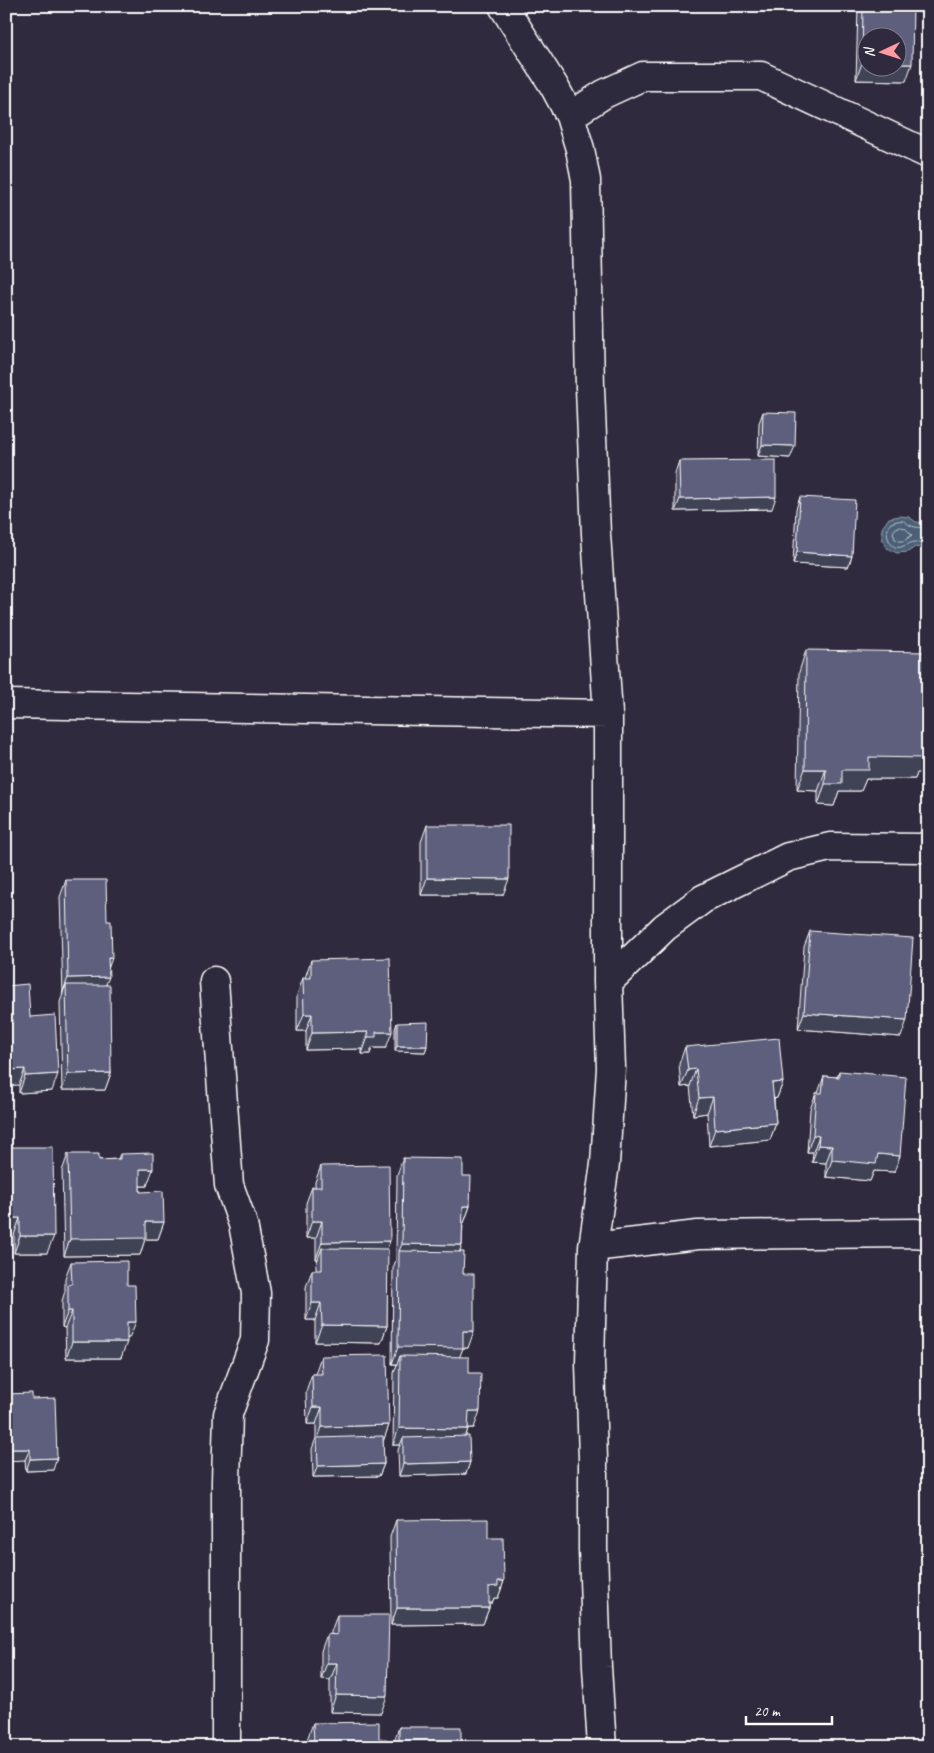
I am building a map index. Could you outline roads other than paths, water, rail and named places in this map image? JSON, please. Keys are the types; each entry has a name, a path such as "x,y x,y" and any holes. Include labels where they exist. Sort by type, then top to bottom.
{"street":[{"path":"503,6 550,78 570,116 580,149 586,180 590,397 596,534 608,714 608,982 611,1068 605,1164 593,1248 590,1363 596,1667 602,1747"},
{"path":"570,116 604,94 643,76 761,76 928,154"},
{"path":"6,704 608,714"},
{"path":"608,982 665,927 703,899 788,857 830,847 924,848 928,845"},
{"path":"214,981 229,1185 243,1224 256,1293 255,1340 228,1414 226,1481 226,1747"},
{"path":"593,1248 698,1236 928,1235"}],"water":[{"path":"909,517 916,522 928,523 928,549 915,547 908,552 897,553 887,548 882,538 882,528 889,518"}]}
